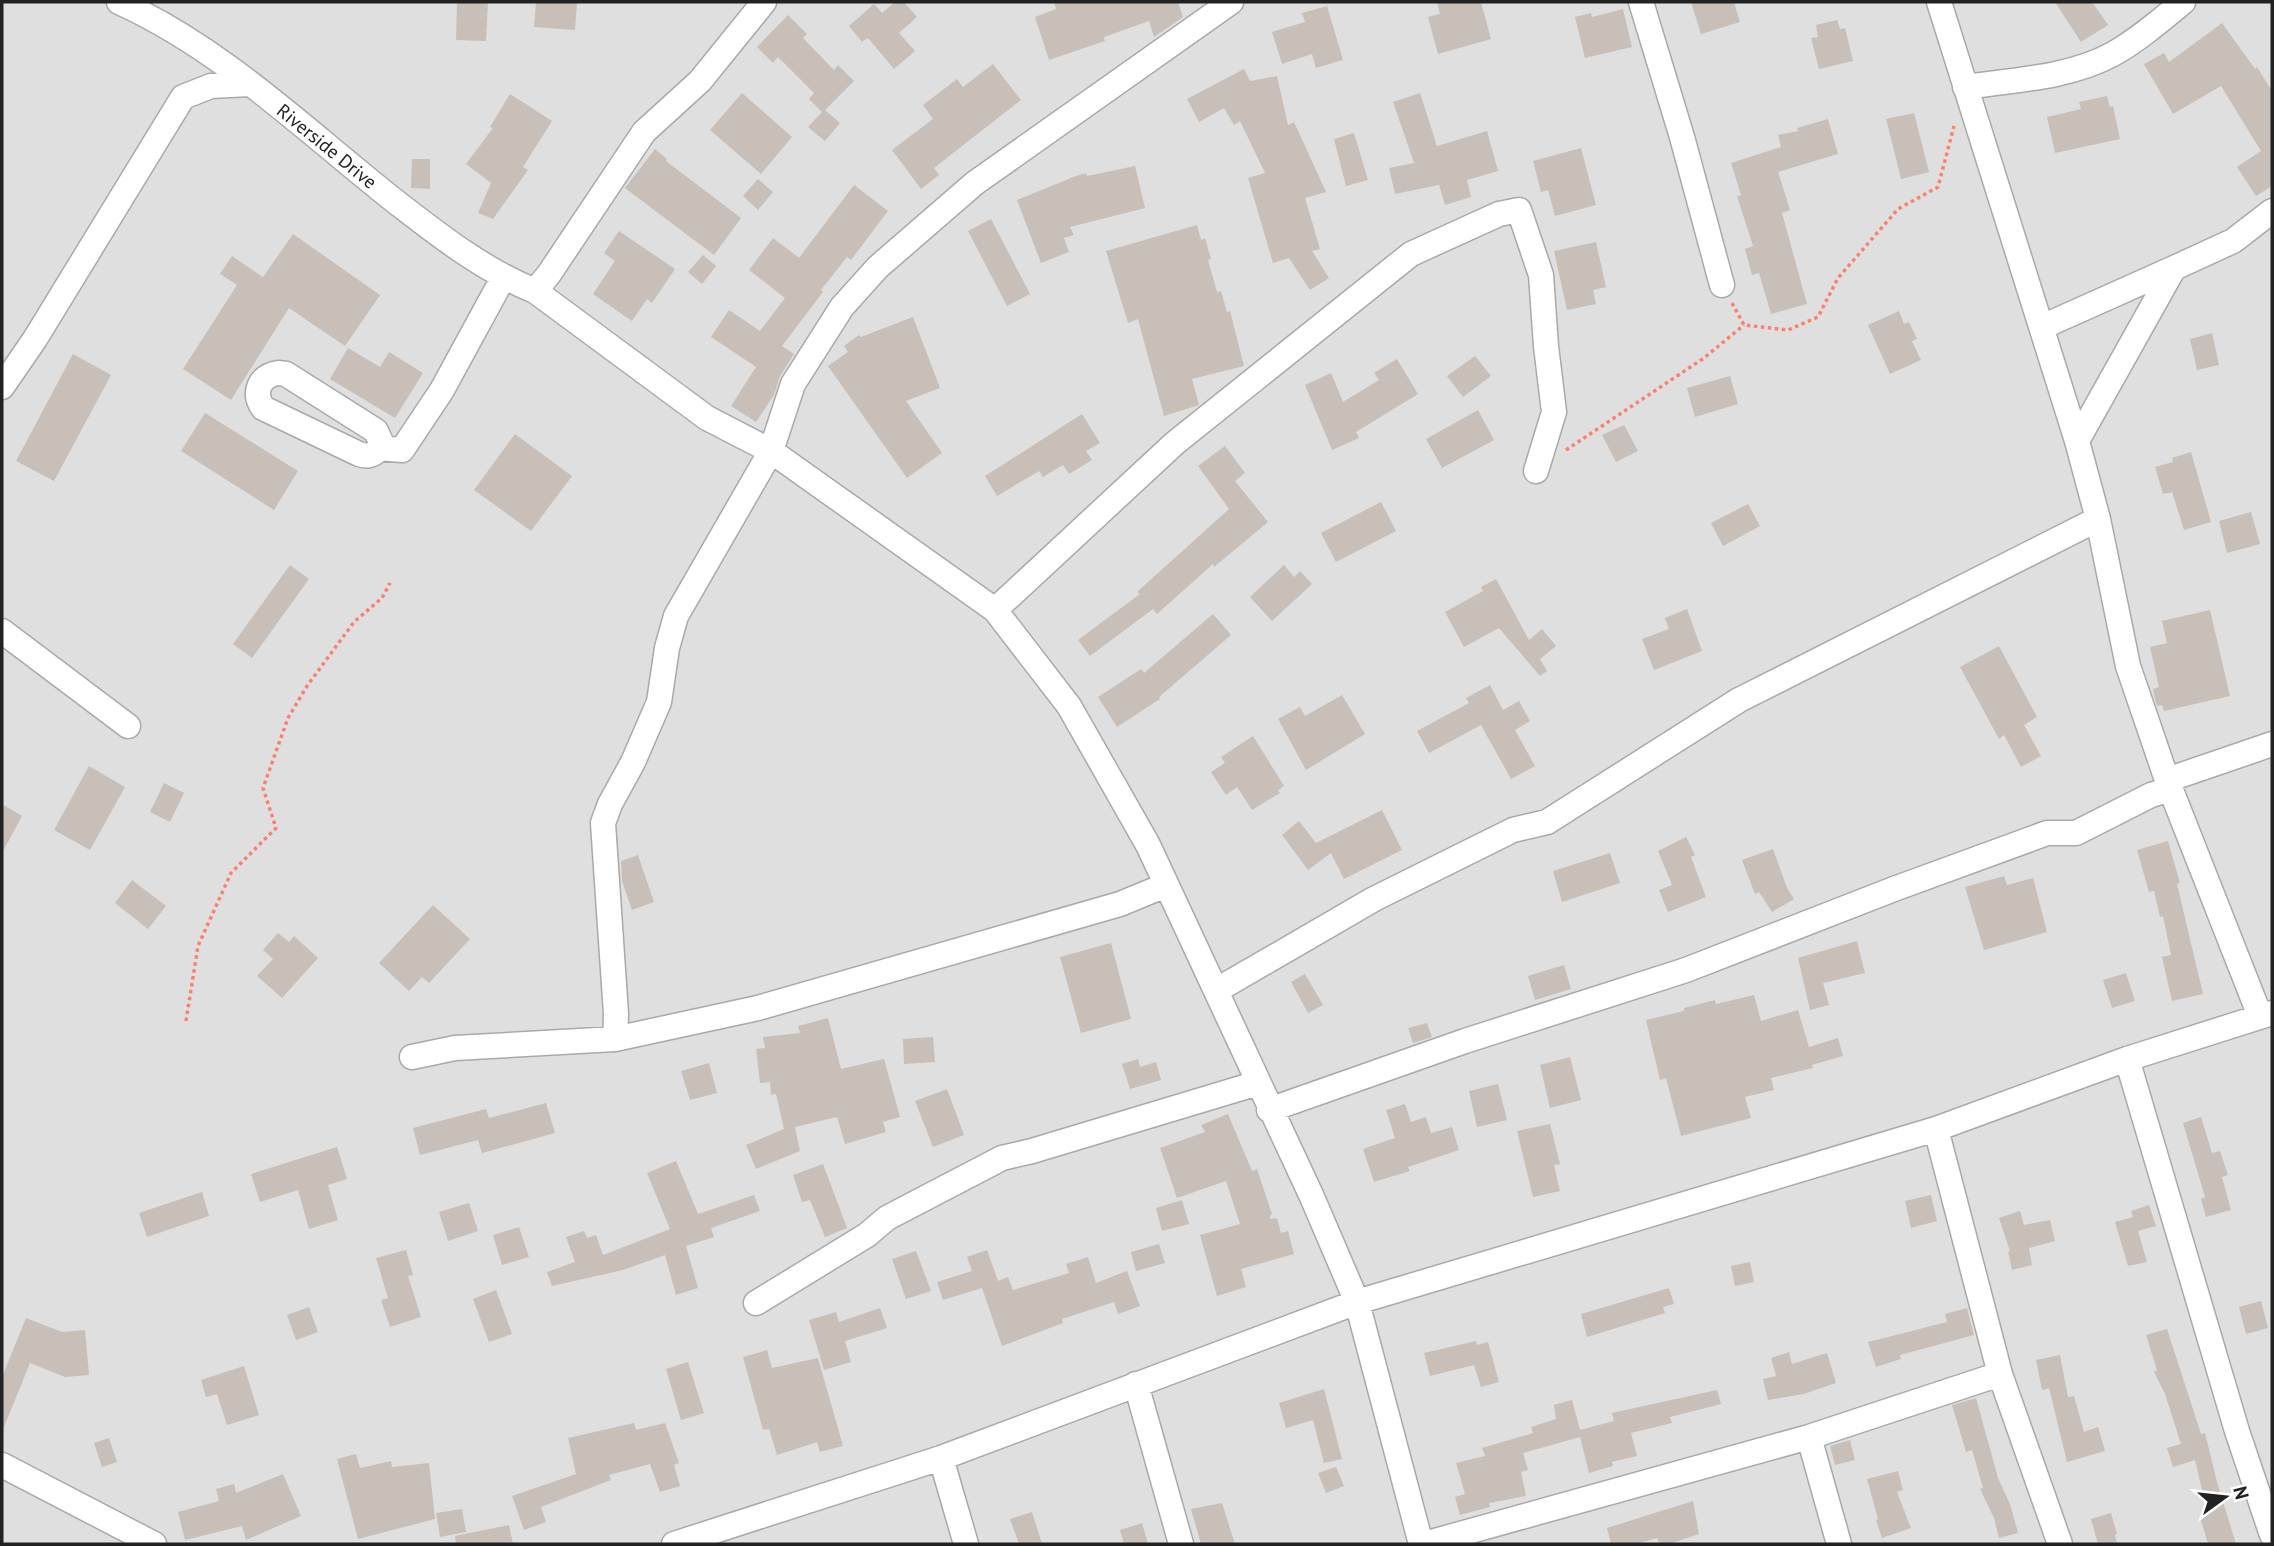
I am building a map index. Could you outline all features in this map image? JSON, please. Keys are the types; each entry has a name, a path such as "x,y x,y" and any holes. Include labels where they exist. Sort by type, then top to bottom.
{"street":[{"name":"Riverside Drive","path":"119,2 157,19 250,84 444,239 503,278 535,291 707,418 771,451 995,610 1069,706 1148,845 1217,990 1357,1303 1423,1544"},
{"path":"535,291 644,132 700,81 764,2"},
{"path":"615,1039 616,1014 603,824 659,702 667,648 676,616 771,451 793,384 842,307 877,267 975,183 1231,2"},
{"path":"1641,2 1682,136 1722,285"},
{"path":"674,1544 941,1458 1357,1303 1936,1129 2127,1059 2266,1015 2169,784 2127,666 2098,519 2077,440 1939,2"},
{"path":"1965,87 2066,71 2112,55 2183,2"},
{"path":"2,387 35,339 183,97 211,86 250,84"},
{"path":"995,610 1175,443 1411,254 1499,215 1519,210 1541,275 1554,412 1535,471"},
{"path":"2042,327 2234,241 2272,211"},
{"path":"2077,440 2174,268"},
{"path":"379,448 380,436 376,431 286,374 271,374 260,383 257,396 262,408 359,454 371,455 379,448 402,450 442,390 503,278"},
{"path":"1217,990 1374,900 1513,830 1547,822 1739,700 2098,519"},
{"path":"2,631 128,726"},
{"path":"1269,1110 1465,1041 1686,970 2047,833 2076,833 2169,784 2272,744"},
{"path":"412,1057 455,1048 615,1039 758,1009 1121,904 1166,885"},
{"path":"2127,1059 2237,1431 2272,1535"},
{"path":"756,1303 867,1235 887,1218 1002,1158 1258,1083"},
{"path":"1936,1129 2000,1374 2060,1544"},
{"path":"1423,1544 1809,1437 2000,1374"},
{"path":"1136,1384 1181,1544"},
{"path":"1809,1437 1839,1544"},
{"path":"941,1458 965,1544"},
{"path":"2,1465 154,1544"}],"path":[{"path":"1535,471 1704,358 1744,325 1787,330 1818,317 1838,278 1898,209 1938,187 1955,125"},
{"path":"1722,285 1744,325"},
{"path":"186,1021 198,946 231,873 276,828 263,788 288,718 307,686 354,622 382,598 390,583"}],"shaded area":[{"path":"2,2 2272,2 2272,1544 2,1544"}],"building":[{"path":"457,2 488,2 486,41 456,40"},
{"path":"536,2 577,2 575,30 534,27"},
{"path":"895,2 904,2 917,17 899,33 915,51 894,69 868,38 862,42 849,26 874,4 882,13"},
{"path":"1054,2 1178,2 1183,17 1154,37 1149,21 1104,37 1105,41 1049,60 1035,17 1056,9"},
{"path":"1437,2 1481,2 1491,39 1438,54 1428,17 1440,14"},
{"path":"1691,2 1734,2 1740,22 1701,34"},
{"path":"2055,2 2092,2 2108,25 2081,42"},
{"path":"1327,6 1343,60 1316,68 1312,54 1282,64 1272,32 1305,22 1302,13"},
{"path":"1623,9 1632,47 1585,58 1575,17 1591,13 1592,17"},
{"path":"788,15 807,34 803,38 834,70 838,65 854,81 825,110 840,123 825,141 808,127 822,112 809,99 814,93 778,57 773,63 757,47"},
{"path":"1837,20 1840,29 1845,28 1853,61 1819,69 1811,38 1818,37 1816,25"},
{"path":"2222,23 2255,69 2257,67 2272,91 2272,186 2256,196 2237,167 2261,151 2221,86 2173,114 2144,64 2164,53 2169,62"},
{"path":"993,64 1021,100 934,168 939,175 921,189 892,150 933,119 923,105 957,79 963,87"},
{"path":"1244,69 1250,81 1277,76 1288,125 1294,122 1326,192 1305,198 1320,249 1312,251 1329,278 1310,290 1289,258 1273,263 1248,178 1265,173 1240,121 1234,125 1224,108 1199,122 1187,99"},
{"path":"742,93 792,137 761,174 710,130"},
{"path":"1420,93 1437,146 1487,131 1498,171 1467,180 1471,197 1445,205 1439,185 1395,194 1389,168 1414,163 1393,102"},
{"path":"510,94 552,121 523,167 528,170 493,219 478,213 491,183 466,164 493,128 490,127"},
{"path":"2107,96 2110,107 2113,106 2120,139 2055,153 2047,117 2081,109 2079,102"},
{"path":"1914,113 1929,172 1901,179 1886,119"},
{"path":"1828,119 1838,154 1778,172 1790,210 1782,213 1807,304 1771,314 1759,273 1752,275 1745,249 1753,246 1737,196 1741,195 1731,163 1781,147 1778,135 1798,131 1797,128"},
{"path":"1354,133 1368,180 1346,186 1334,139"},
{"path":"1581,148 1596,205 1555,216 1548,190 1541,192 1533,161"},
{"path":"655,149 666,161 741,218 714,255 625,188"},
{"path":"412,159 430,159 430,189 411,188"},
{"path":"1135,166 1145,208 1070,227 1074,235 1064,238 1069,252 1041,263 1017,200 1086,173 1087,176"},
{"path":"758,179 773,192 758,210 743,196"},
{"path":"854,185 888,211 851,260 847,257 821,290 823,292 782,346 794,354 780,376 774,395 756,422 731,406 756,367 711,337 729,310 760,331 785,298 749,270 773,238 799,258"},
{"path":"991,219 1030,294 1007,306 968,231"},
{"path":"1197,225 1201,240 1205,238 1217,292 1221,291 1227,312 1230,311 1244,366 1192,379 1199,405 1164,416 1138,319 1128,323 1106,251"},
{"path":"619,231 675,269 652,303 647,299 632,321 593,294 615,261 604,253"},
{"path":"293,234 380,295 345,346 289,308 231,400 183,369 237,285 220,274 232,256 263,277"},
{"path":"1596,242 1606,287 1593,290 1596,304 1567,310 1554,251"},
{"path":"703,255 716,266 702,284 688,272"},
{"path":"1899,311 1904,324 1909,322 1917,339 1912,341 1921,360 1890,374 1868,325"},
{"path":"913,317 940,388 906,401 942,453 907,478 828,366 848,352 844,346 859,335 861,337"},
{"path":"2212,333 2219,365 2197,370 2190,339"},
{"path":"348,348 380,367 389,352 423,373 395,418 330,379"},
{"path":"73,354 111,375 54,481 16,461"},
{"path":"1475,356 1491,376 1463,397 1447,376"},
{"path":"1397,359 1418,394 1356,432 1359,438 1332,450 1305,385 1331,373 1343,402 1379,380 1374,373"},
{"path":"1730,376 1738,404 1695,417 1687,388"},
{"path":"1478,410 1494,440 1442,468 1426,439"},
{"path":"205,413 298,471 274,510 181,451"},
{"path":"1082,414 1100,443 1086,451 1092,460 1069,474 1063,465 1043,477 1039,471 997,496 985,476"},
{"path":"1624,425 1638,451 1616,462 1602,435"},
{"path":"515,434 572,476 531,531 474,490"},
{"path":"1225,446 1245,473 1235,481 1268,522 1214,567 1213,564 1157,614 1153,609 1090,656 1078,640 1140,594 1137,592 1229,509 1198,466"},
{"path":"2191,452 2211,522 2184,530 2172,492 2163,494 2155,467 2173,462 2172,458"},
{"path":"1381,502 1396,531 1336,562 1321,533"},
{"path":"1748,504 1760,526 1723,546 1711,523"},
{"path":"2251,512 2260,544 2227,553 2219,521"},
{"path":"290,565 309,579 252,658 233,644"},
{"path":"1284,565 1294,577 1300,571 1312,584 1272,621 1250,597"},
{"path":"1496,579 1529,640 1542,629 1556,646 1540,659 1547,671 1540,676 1499,628 1464,647 1445,612 1483,591 1481,587"},
{"path":"1687,609 1702,651 1654,670 1642,639 1669,629 1665,618"},
{"path":"2210,610 2230,696 2164,711 2162,705 2157,706 2155,699 2153,689 2159,687 2150,647 2167,643 2162,621"},
{"path":"1213,614 1231,635 1159,697 1160,699 1117,727 1098,697 1141,669 1144,673"},
{"path":"1999,646 2037,717 2024,725 2041,756 2021,767 2004,735 1999,739 1960,667"},
{"path":"1490,685 1503,710 1519,701 1530,721 1515,730 1535,766 1511,779 1481,725 1429,753 1417,731 1469,703 1466,698"},
{"path":"1342,695 1365,734 1306,770 1278,719 1300,707 1305,716"},
{"path":"1253,736 1284,786 1278,790 1280,793 1252,810 1237,787 1226,795 1211,772 1225,763 1221,757"},
{"path":"89,766 125,787 90,850 54,830"},
{"path":"164,783 184,793 170,822 150,812"},
{"path":"2,804 22,816 2,853"},
{"path":"1382,810 1402,850 1344,879 1331,853 1308,870 1282,835 1299,821 1316,843"},
{"path":"1686,837 1695,855 1691,857 1706,897 1668,912 1659,890 1672,885 1658,851"},
{"path":"2168,841 2180,883 2177,884 2203,994 2172,1001 2162,957 2171,955 2163,916 2160,917 2154,891 2149,892 2137,850"},
{"path":"1773,849 1787,888 1794,899 1772,912 1759,892 1755,894 1742,860"},
{"path":"1610,853 1620,883 1562,902 1553,871"},
{"path":"638,855 654,902 632,910 622,881 621,861"},
{"path":"2004,876 2007,885 2033,878 2047,932 1984,950 1965,887"},
{"path":"132,880 166,906 148,929 115,903"},
{"path":"433,905 470,939 429,983 422,977 409,991 379,963"},
{"path":"278,933 289,942 294,936 318,958 282,998 257,976 273,959 263,950"},
{"path":"1857,941 1865,973 1823,983 1829,1005 1810,1010 1798,958"},
{"path":"1111,943 1131,1019 1081,1033 1060,957"},
{"path":"1564,965 1571,989 1535,1000 1528,976"},
{"path":"2126,973 2135,1001 2112,1008 2103,980"},
{"path":"1305,974 1323,1005 1308,1013 1291,982"},
{"path":"1754,995 1761,1021 1798,1010 1809,1047 1838,1038 1843,1056 1812,1065 1813,1068 1771,1078 1774,1090 1745,1097 1751,1118 1681,1136 1666,1078 1660,1080 1646,1020 1715,1000 1716,1004"},
{"path":"828,1018 841,1069 884,1059 900,1117 883,1122 886,1132 845,1144 837,1117 795,1127 800,1151 756,1169 746,1145 784,1129 776,1094 771,1095 770,1082 760,1083 756,1049 765,1048 763,1037 800,1033 798,1026"},
{"path":"1427,1023 1432,1037 1413,1043 1408,1028"},
{"path":"933,1037 935,1062 904,1064 903,1039"},
{"path":"1570,1057 1581,1100 1550,1108 1540,1065"},
{"path":"1138,1059 1140,1067 1156,1062 1161,1080 1130,1089 1122,1064"},
{"path":"709,1063 717,1093 690,1100 681,1071"},
{"path":"1498,1084 1507,1120 1477,1127 1469,1091"},
{"path":"947,1089 964,1135 933,1147 915,1101"},
{"path":"546,1103 555,1133 482,1153 478,1140 420,1155 413,1128 486,1109 489,1118"},
{"path":"1405,1104 1411,1122 1426,1117 1431,1133 1452,1127 1459,1150 1408,1167 1410,1171 1374,1182 1363,1149 1395,1138 1386,1110"},
{"path":"1228,1114 1252,1171 1257,1169 1272,1214 1270,1219 1277,1218 1281,1233 1288,1231 1294,1254 1241,1269 1246,1287 1217,1296 1200,1235 1240,1224 1226,1181 1177,1198 1160,1148 1205,1132 1201,1125"},
{"path":"2201,1117 2212,1153 2220,1151 2228,1175 2222,1177 2231,1210 2206,1217 2201,1199 2205,1197 2183,1123"},
{"path":"1550,1124 1560,1164 1554,1165 1560,1191 1533,1197 1517,1131"},
{"path":"337,1147 347,1179 328,1185 338,1220 309,1229 298,1190 260,1202 251,1174"},
{"path":"676,1161 698,1214 754,1195 760,1211 711,1228 714,1237 686,1246 698,1288 676,1295 665,1255 623,1270 552,1286 547,1272 575,1262 566,1237 584,1231 587,1238 596,1235 603,1255 670,1229 647,1173"},
{"path":"823,1164 847,1228 825,1237 810,1200 802,1202 793,1175"},
{"path":"202,1192 209,1216 147,1237 139,1213"},
{"path":"1931,1195 1937,1221 1911,1228 1905,1201"},
{"path":"1182,1200 1189,1224 1162,1231 1156,1208"},
{"path":"469,1203 478,1231 448,1241 439,1212"},
{"path":"2149,1205 2156,1226 2138,1231 2147,1262 2128,1266 2115,1222 2133,1217 2131,1211"},
{"path":"2020,1211 2024,1225 2050,1220 2055,1241 2029,1248 2032,1265 2012,1270 2010,1251 1999,1218"},
{"path":"519,1227 529,1257 502,1265 493,1235"},
{"path":"1159,1244 1165,1263 1136,1271 1131,1252"},
{"path":"406,1250 413,1275 408,1276 421,1317 390,1327 381,1300 388,1298 376,1258"},
{"path":"987,1250 998,1281 1008,1277 1013,1290 1069,1273 1066,1264 1088,1257 1096,1283 1127,1271 1140,1306 1118,1314 1114,1302 1062,1319 1063,1323 1002,1346 982,1288 943,1300 937,1282 972,1271 967,1257"},
{"path":"916,1251 931,1291 906,1299 892,1259"},
{"path":"1750,1262 1754,1282 1735,1286 1731,1266"},
{"path":"1669,1288 1674,1304 1663,1307 1665,1313 1587,1337 1581,1314"},
{"path":"496,1290 512,1334 489,1342 473,1299"},
{"path":"2261,1301 2268,1328 2246,1334 2239,1307"},
{"path":"309,1307 318,1332 296,1340 287,1315"},
{"path":"880,1308 887,1328 845,1341 851,1362 824,1370 809,1320 836,1312 839,1322"},
{"path":"1967,1308 1974,1335 1900,1355 1901,1359 1876,1367 1868,1342 1947,1322 1945,1314"},
{"path":"26,1318 62,1332 85,1330 89,1375 65,1377 30,1363 2,1432 2,1377"},
{"path":"2167,1329 2201,1434 2205,1433 2236,1544 2208,1544 2200,1517 2208,1515 2195,1460 2173,1467 2167,1448 2181,1444 2165,1394 2154,1372 2157,1370 2146,1335"},
{"path":"1476,1341 1477,1345 1488,1342 1499,1382 1481,1387 1474,1365 1430,1376 1424,1353"},
{"path":"767,1350 772,1368 818,1358 843,1446 820,1452 817,1442 777,1455 769,1429 763,1430 743,1357"},
{"path":"1789,1352 1792,1364 1827,1353 1836,1383 1804,1394 1768,1400 1763,1379 1776,1376 1771,1358"},
{"path":"2060,1355 2068,1397 2074,1396 2084,1432 2098,1427 2105,1451 2067,1462 2049,1388 2042,1390 2036,1360"},
{"path":"688,1362 704,1413 681,1420 666,1369"},
{"path":"244,1366 259,1415 227,1425 217,1394 206,1397 201,1380"},
{"path":"1324,1389 1342,1459 1324,1463 1313,1420 1286,1428 1279,1403"},
{"path":"1717,1390 1721,1404 1670,1417 1672,1423 1631,1433 1637,1456 1612,1462 1613,1466 1589,1473 1580,1437 1523,1453 1528,1470 1521,1472 1526,1496 1489,1503 1490,1507 1460,1515 1455,1497 1465,1494 1456,1463 1485,1456 1482,1448 1533,1433 1531,1427 1556,1419 1554,1405 1572,1400 1580,1430 1614,1421 1612,1413"},
{"path":"1976,1398 1998,1478 2010,1504 2018,1533 1999,1538 1994,1518 1980,1489 1983,1488 1972,1450 1966,1452 1952,1405"},
{"path":"634,1423 636,1430 665,1423 679,1463 674,1465 680,1486 660,1492 650,1464 609,1475 611,1480 541,1507 546,1522 524,1530 512,1496 576,1474 568,1438"},
{"path":"109,1438 117,1462 102,1467 94,1443"},
{"path":"1850,1440 1855,1460 1835,1465 1830,1446"},
{"path":"356,1454 360,1468 391,1461 392,1467 429,1463 435,1519 358,1539 337,1459"},
{"path":"1336,1467 1344,1486 1326,1493 1318,1473"},
{"path":"1898,1471 1903,1490 1897,1492 1911,1528 1882,1538 1867,1479"},
{"path":"283,1474 301,1516 246,1540 242,1526 185,1540 178,1512 219,1501 216,1489 234,1484 236,1493"},
{"path":"1693,1501 1699,1534 1669,1544 1660,1544 1657,1538 1635,1544 1611,1544 1607,1528"},
{"path":"1222,1503 1235,1544 1201,1544 1191,1509"},
{"path":"462,1509 466,1532 440,1537 436,1513"},
{"path":"1032,1512 1042,1544 1019,1544 1010,1519"},
{"path":"2111,1513 2117,1544 2098,1544 2091,1519"},
{"path":"1142,1523 1148,1544 1124,1544 1120,1530"},
{"path":"509,1525 513,1544 456,1544 455,1536"}]}
